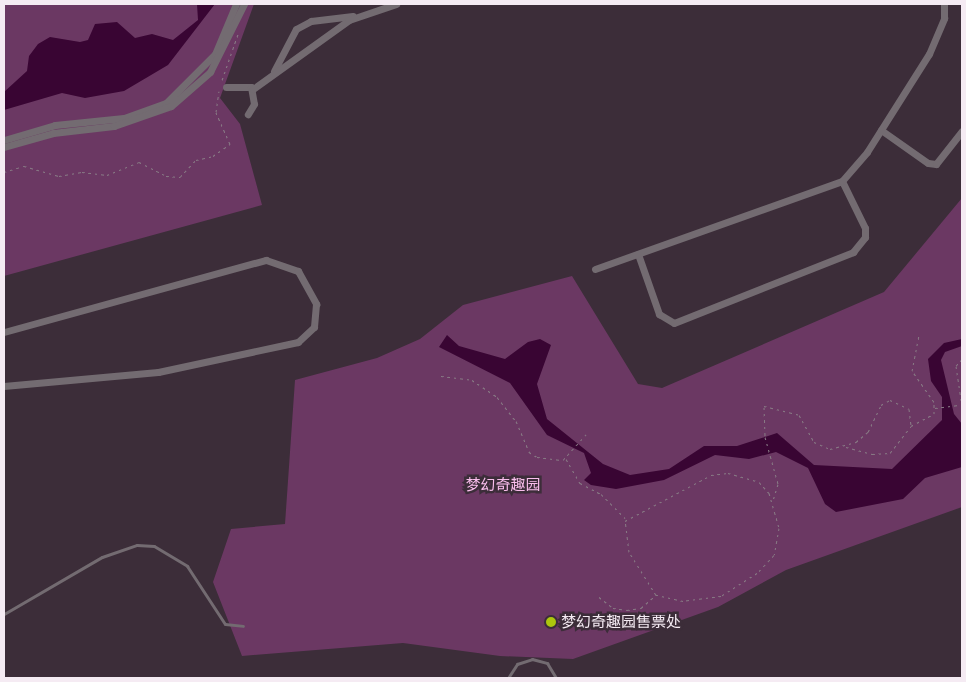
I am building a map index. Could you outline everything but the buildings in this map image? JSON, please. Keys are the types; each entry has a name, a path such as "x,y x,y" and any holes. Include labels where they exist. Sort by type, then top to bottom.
{"street":[{"path":"4,140 54,125 124,118 166,102 215,54 236,4"},
{"path":"4,147 53,133 114,126 170,106 210,72 244,4"},
{"path":"273,72 296,30 333,16 356,16 396,4"},
{"path":"595,269 842,181 881,130 929,54 944,18 944,4"},
{"path":"253,90 273,72 356,16"},
{"path":"226,87 242,84 253,90"},
{"path":"248,114 254,104 253,90"},
{"path":"881,130 928,164 936,164 962,132"},
{"path":"638,254 659,314 674,323 853,252 865,236 865,228 842,181"},
{"path":"4,332 266,260 298,271 316,304 314,327 298,342 158,372 4,386"}],"lane":[{"path":"4,614 102,557 137,545 154,546 186,566 225,624 243,626"},
{"path":"508,678 517,664 532,659 547,663 556,678"}],"path":[{"path":"4,172 24,166 59,176 82,172 107,175 139,162 166,176 180,177 196,160 213,156 230,144 215,106 239,31"},
{"path":"919,335 912,371 935,408"},
{"path":"599,597 613,608 628,610 641,608 656,595 707,600 757,573 779,541 773,502 778,484 765,437 764,406 799,415 821,448 845,446 872,454 890,453 911,426 927,420 935,408 962,405 956,366 962,359"},
{"path":"440,376 472,380 497,397 516,421 529,452 537,457 566,458"},
{"path":"845,446 868,432 881,405 890,400 909,409 911,426"},
{"path":"566,458 588,432"},
{"path":"566,458 580,483 601,494 626,519"},
{"path":"656,595 629,552 623,529 626,519 711,474 728,473 759,482 773,502"}],"green space":[{"path":"4,4 254,4 220,98 240,124 262,205 4,276"},
{"name":"梦幻奇趣园","path":"962,198 962,507 786,570 718,607 573,659 500,656 403,643 242,656 213,582 231,529 285,524 295,380 377,358 420,339 463,305 572,276 638,384 662,388 884,292"}],"shaded area":[{"path":"197,4 215,4 168,65 124,91 85,98 62,93 4,110 4,92 27,71 29,56 38,44 50,37 80,42 88,40 95,24 117,22 135,38 152,34 173,40 198,20"},
{"path":"447,335 459,346 505,359 528,342 540,339 551,345 537,384 547,419 603,464 630,475 669,469 704,446 737,446 777,433 814,465 892,469 942,420 942,397 931,381 928,359 944,343 962,339 962,346 945,352 941,360 954,414 962,424 962,467 925,478 903,499 836,512 825,504 808,468 776,452 749,459 715,455 664,480 616,489 591,485 584,480 591,473 584,453 547,435 510,383 439,347"}],"place":[{"name":"梦幻奇趣园售票处","path":"551,622"}]}
